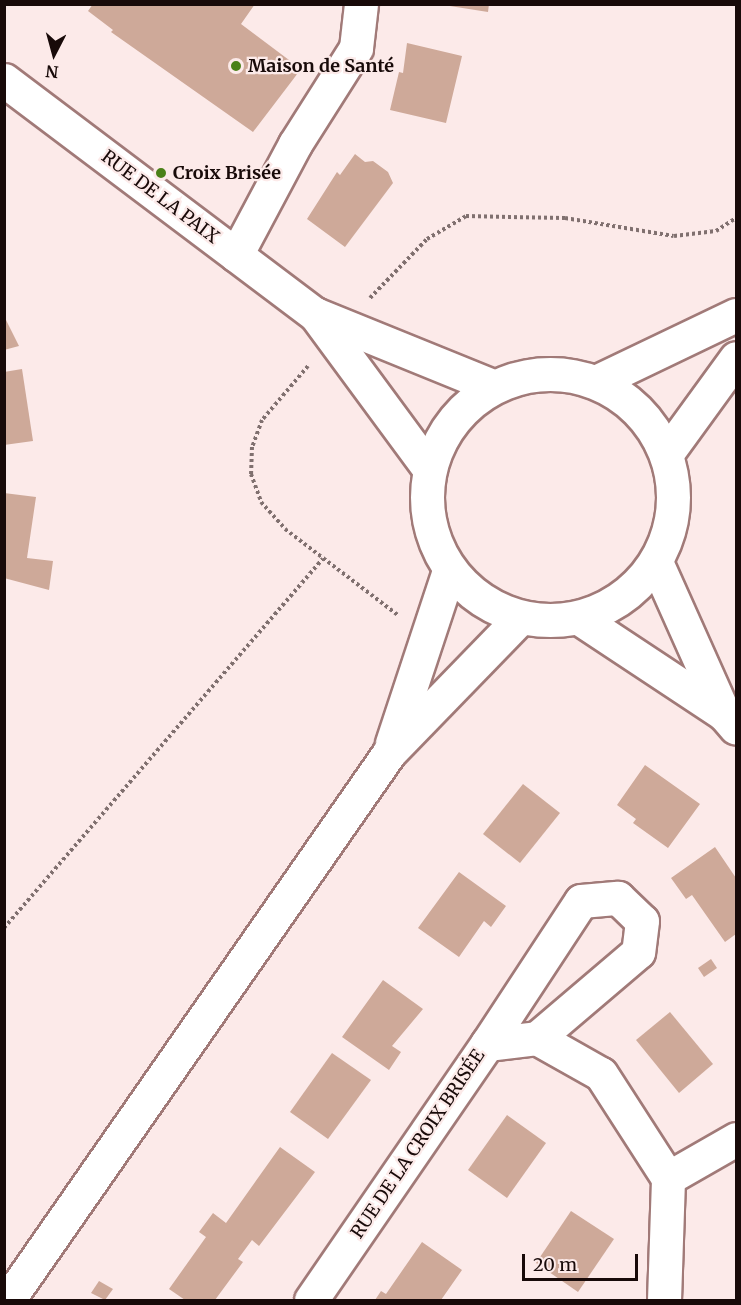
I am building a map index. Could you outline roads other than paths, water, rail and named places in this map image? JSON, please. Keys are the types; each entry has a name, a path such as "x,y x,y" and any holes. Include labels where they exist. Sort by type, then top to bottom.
{"street":[{"path":"236,255 295,144 356,48 362,4"},
{"name":"RUE DE LA PAIX","path":"4,80 315,314 492,386"},
{"name":"RUE DE LA PAIX","path":"315,314 428,467"},
{"path":"598,381 736,315"},
{"path":"667,453 736,358"},
{"path":"544,371 598,381 640,410 667,453 675,509 656,562 624,597 579,618 550,621 520,618 481,600 449,571 427,521 428,467 451,419 492,386 544,371"},
{"path":"656,562 730,721"},
{"path":"389,753 449,571"},
{"path":"8,1300 389,753 520,618"},
{"path":"579,618 730,721"},
{"path":"487,1044 581,901 618,897 642,921 638,952 537,1038 601,1074 668,1178 664,1300"},
{"name":"RUE DE LA CROIX BRISÉE","path":"311,1300 487,1044 537,1038"},
{"path":"668,1178 736,1139"}],"place":[{"name":"Maison de Santé","path":"236,66"},
{"name":"Croix Brisée","path":"161,173"}]}
